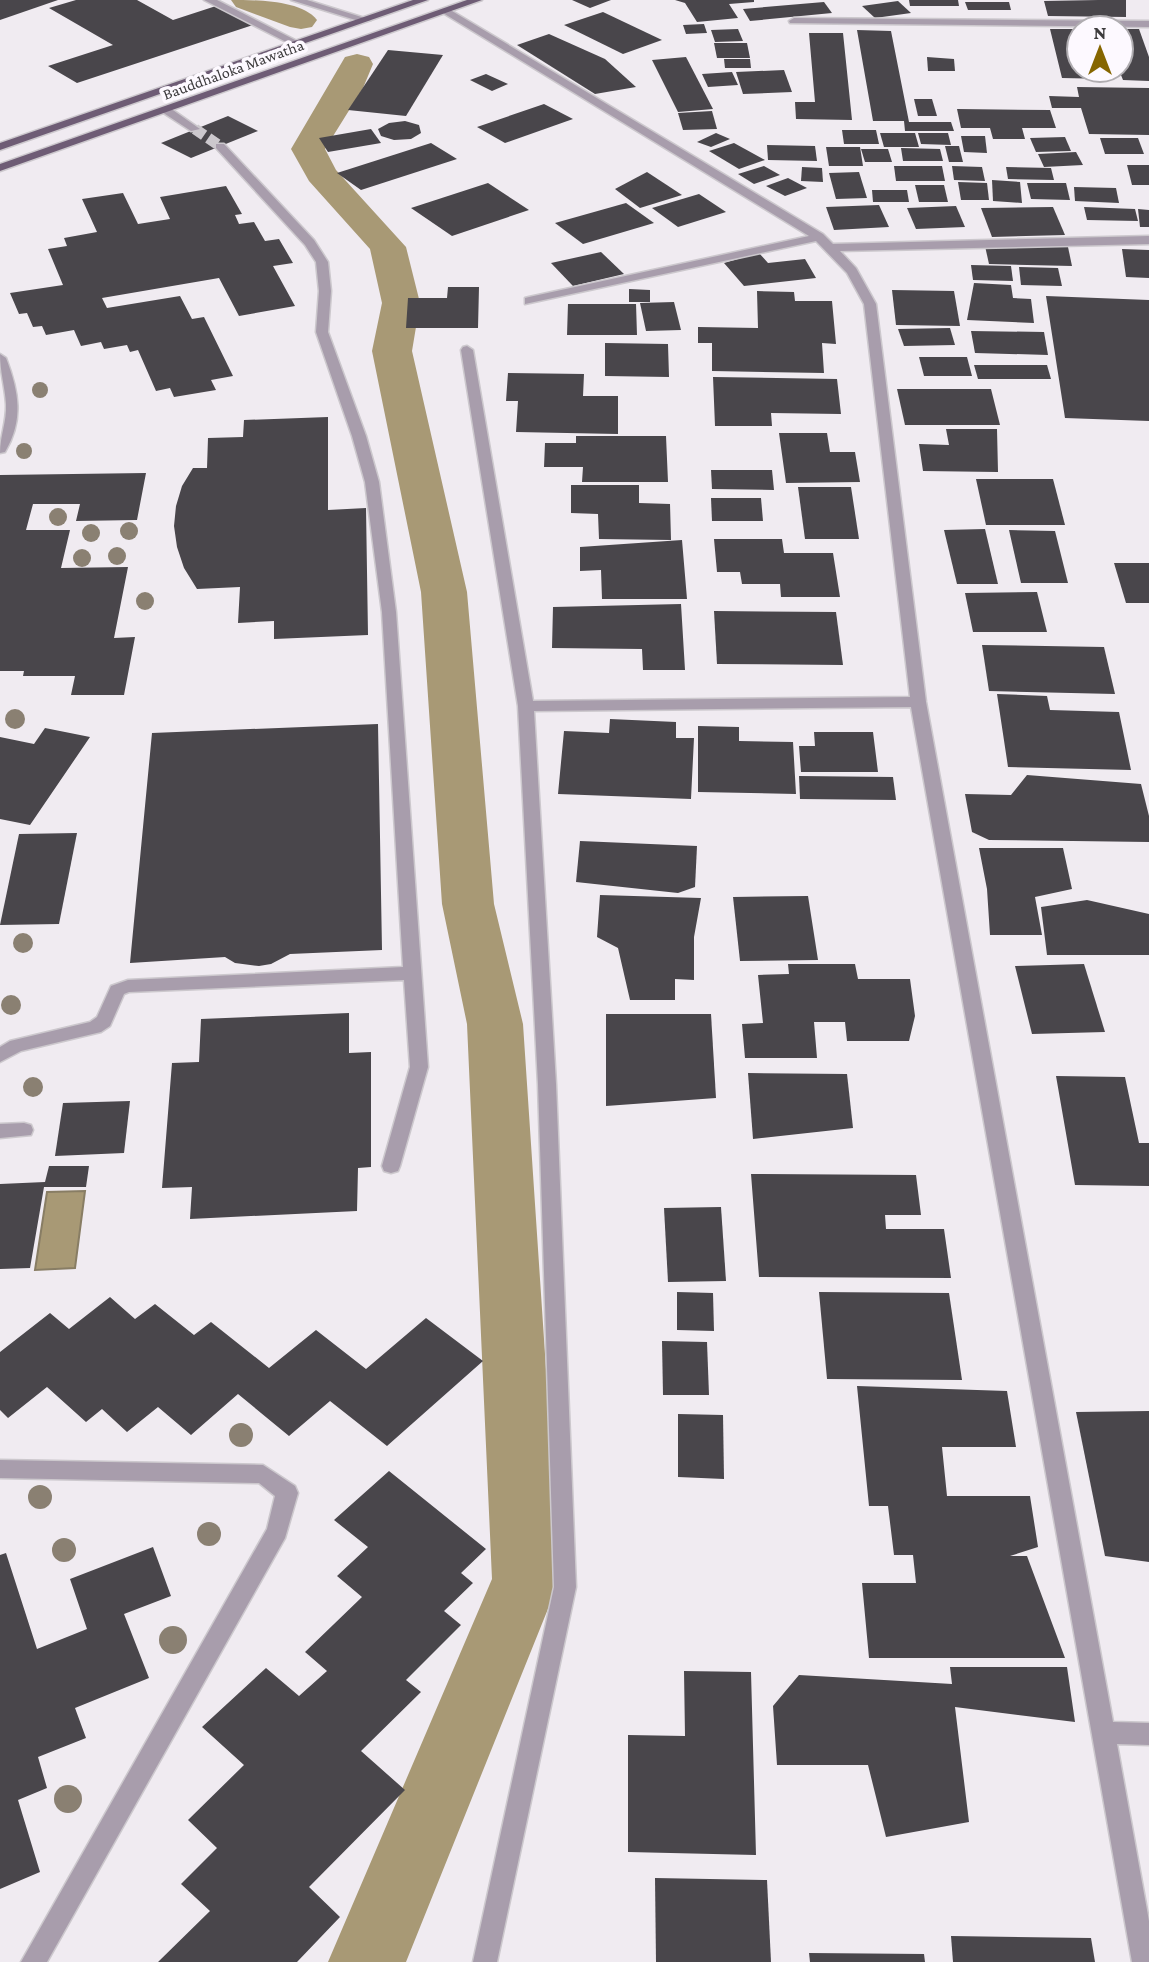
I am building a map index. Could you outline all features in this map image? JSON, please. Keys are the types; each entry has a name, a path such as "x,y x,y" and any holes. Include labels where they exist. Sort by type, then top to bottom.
{"main road":[{"name":"Bauddhaloka Mawatha","path":"0,147 424,0"},
{"name":"Bauddhaloka Mawatha","path":"0,168 477,0"}],"street":[{"path":"209,0 296,43"},
{"path":"296,0 366,20"},
{"path":"447,10 825,243 852,271 870,304 918,702 1144,1962"},
{"path":"794,21 1149,24"},
{"path":"166,110 195,129"},
{"path":"220,146 295,226 322,262 325,291 321,332 359,436 372,482 389,612 419,1068 391,1166"},
{"path":"530,301 825,243 1149,240"},
{"path":"467,350 526,706 547,1084 565,1587 485,1962"},
{"path":"0,358 11,386 15,413 0,449"},
{"path":"526,706 918,702"},
{"path":"0,1055 16,1046 96,1027 104,1021 117,990 128,986 412,973"},
{"path":"0,1131 24,1130"},
{"path":"0,1469 263,1474 287,1493 277,1531 33,1962"},
{"path":"1101,1733 1149,1734"}],"shaded area":[{"path":"85,1191 75,1268 35,1270 47,1192"}],"building":[{"path":"0,0 58,0 0,20"},
{"path":"76,0 137,0 173,20 216,6 253,25 77,83 48,66 113,45 49,8"},
{"path":"572,0 611,0 590,8"},
{"path":"675,0 754,2 729,4 738,18 697,22 685,3"},
{"path":"909,0 958,0 959,6 910,6"},
{"path":"1126,0 1126,14 1048,16 1044,1"},
{"path":"898,1 911,13 875,18 862,6"},
{"path":"824,2 832,13 750,21 743,9"},
{"path":"965,2 1009,2 1011,10 968,10"},
{"path":"603,12 662,40 623,54 564,25"},
{"path":"704,24 707,33 686,34 683,25"},
{"path":"738,29 743,41 715,42 711,30"},
{"path":"1050,29 1065,29 1065,78 1062,78"},
{"path":"1135,29 1139,29 1149,57 1149,81 1135,80"},
{"path":"857,30 891,31 909,122 951,122 954,131 905,131 904,121 873,121"},
{"path":"809,33 843,33 852,120 796,119 795,102 815,102"},
{"path":"549,34 605,59 636,87 595,94 517,45"},
{"path":"714,43 747,43 750,58 717,58"},
{"path":"388,50 443,55 406,116 348,110"},
{"path":"686,57 713,109 678,112 652,60"},
{"path":"927,57 954,59 955,71 928,71"},
{"path":"724,59 750,59 751,68 725,68"},
{"path":"784,70 792,92 743,94 736,72"},
{"path":"732,72 738,85 708,87 702,74"},
{"path":"486,74 508,84 492,91 470,80"},
{"path":"1077,87 1149,88 1149,135 1089,134 1081,108 1052,108 1049,96 1079,97"},
{"path":"914,99 932,99 937,116 918,116"},
{"path":"544,104 573,119 505,143 477,127"},
{"path":"957,109 1050,110 1056,128 1022,128 1025,139 993,139 990,128 961,128"},
{"path":"712,111 717,129 683,130 678,113"},
{"path":"228,116 258,131 191,158 161,143"},
{"path":"405,121 419,125 421,133 411,139 394,140 381,136 378,129 389,123"},
{"path":"371,129 381,143 328,152 319,138"},
{"path":"842,130 876,130 879,144 844,144"},
{"path":"716,133 730,139 711,147 697,142"},
{"path":"880,133 915,133 919,147 884,147"},
{"path":"918,133 948,133 951,145 921,144"},
{"path":"961,136 985,136 987,153 964,152"},
{"path":"1065,137 1071,151 1036,152 1030,138"},
{"path":"1100,138 1138,138 1144,154 1105,154"},
{"path":"431,143 457,159 361,190 337,173"},
{"path":"734,143 765,160 739,169 709,151"},
{"path":"767,145 815,146 817,161 768,160"},
{"path":"945,146 959,146 963,162 949,162"},
{"path":"826,147 860,147 863,166 829,166"},
{"path":"901,148 940,149 943,161 903,161"},
{"path":"861,149 888,149 892,162 865,162"},
{"path":"1076,152 1083,165 1044,167 1038,154"},
{"path":"1127,165 1149,165 1149,185 1132,185"},
{"path":"764,166 780,175 754,184 738,174"},
{"path":"894,166 942,166 945,181 896,181"},
{"path":"952,166 982,167 985,181 954,180"},
{"path":"802,167 822,168 823,182 801,181"},
{"path":"1006,167 1051,168 1054,180 1008,179"},
{"path":"647,172 682,195 640,208 615,189"},
{"path":"859,172 867,198 836,199 829,173"},
{"path":"788,178 807,188 785,196 766,186"},
{"path":"992,180 1020,182 1022,203 993,201"},
{"path":"958,182 987,183 989,200 961,200"},
{"path":"488,183 529,210 452,236 411,208"},
{"path":"1027,183 1066,183 1070,200 1031,199"},
{"path":"915,185 944,185 948,202 919,202"},
{"path":"226,186 242,214 235,215 239,224 254,222 265,241 279,239 293,263 273,266 295,306 239,316 219,278 102,298 107,308 180,296 192,319 204,317 233,376 211,380 216,390 174,397 170,388 156,391 138,350 130,352 127,345 104,349 101,342 81,346 74,330 46,335 42,326 33,327 27,313 19,314 10,293 63,285 48,249 67,246 64,238 97,232 82,199 123,193 138,224 170,219 160,197"},
{"path":"1074,187 1116,188 1119,203 1075,201"},
{"path":"872,190 907,190 909,202 873,202"},
{"path":"699,194 726,212 678,227 652,208"},
{"path":"626,203 654,223 583,244 555,223"},
{"path":"879,205 889,227 834,230 826,207"},
{"path":"956,206 965,227 916,229 907,208"},
{"path":"1053,207 1065,235 992,237 981,208"},
{"path":"1084,207 1135,209 1138,221 1087,220"},
{"path":"1138,209 1149,210 1149,227 1140,227"},
{"path":"985,246 1068,247 1072,266 989,264"},
{"path":"1122,249 1149,250 1149,278 1126,277"},
{"path":"601,252 624,274 573,286 551,263"},
{"path":"759,253 768,263 805,259 816,278 744,286 724,263"},
{"path":"971,265 1011,266 1013,281 973,280"},
{"path":"1019,267 1058,268 1062,286 1021,285"},
{"path":"974,283 1011,285 1013,298 1031,299 1034,323 967,320"},
{"path":"448,287 479,287 478,328 406,328 408,298 447,298"},
{"path":"629,289 650,290 650,302 629,302"},
{"path":"892,290 954,291 960,326 896,325"},
{"path":"757,291 794,292 795,301 832,301 836,344 822,343 824,373 712,371 712,343 698,343 698,327 758,328"},
{"path":"1046,296 1149,300 1149,421 1065,418"},
{"path":"674,302 681,330 646,331 640,303"},
{"path":"568,304 636,304 637,335 567,335"},
{"path":"950,328 955,345 904,346 898,329"},
{"path":"971,331 1044,332 1048,355 975,353"},
{"path":"605,343 668,344 669,377 605,376"},
{"path":"919,357 967,357 972,376 924,376"},
{"path":"974,365 1047,365 1051,379 978,379"},
{"path":"508,373 584,374 583,396 618,396 618,434 516,432 518,401 506,401"},
{"path":"713,377 837,379 841,414 771,413 772,426 715,426"},
{"path":"897,389 991,389 1000,425 905,425"},
{"path":"328,417 328,510 366,508 368,635 274,639 274,621 238,623 240,587 197,589 184,568 177,547 174,526 176,506 182,486 193,468 207,468 208,438 243,437 244,420"},
{"path":"946,429 997,429 998,472 923,471 919,444 949,445"},
{"path":"779,433 827,433 830,452 855,452 860,482 786,483"},
{"path":"576,436 666,436 668,482 582,482 583,467 544,467 545,443 576,443"},
{"path":"711,470 772,470 774,490 712,489"},
{"path":"146,473 137,520 76,521 80,504 33,504 26,530 70,530 61,568 128,567 114,638 135,637 124,695 71,695 75,676 23,676 24,671 0,671 0,475"},
{"path":"976,479 1053,479 1065,525 986,525"},
{"path":"571,485 639,485 639,503 670,504 671,540 599,539 598,514 571,513"},
{"path":"798,487 851,487 859,539 805,539"},
{"path":"711,498 761,498 763,521 712,521"},
{"path":"985,529 998,584 957,584 944,530"},
{"path":"1009,530 1055,531 1068,583 1021,583"},
{"path":"714,539 782,539 784,553 833,553 840,597 781,597 780,584 742,584 740,572 717,572"},
{"path":"682,540 687,599 602,599 601,570 580,571 580,547"},
{"path":"1114,563 1149,563 1149,603 1126,603"},
{"path":"1037,592 1047,632 973,632 965,593"},
{"path":"681,604 685,670 643,670 642,649 552,648 553,607"},
{"path":"714,611 836,612 843,665 717,664"},
{"path":"982,645 1104,647 1115,694 989,691"},
{"path":"997,694 1047,696 1050,710 1119,712 1131,770 1008,767"},
{"path":"610,719 676,722 676,738 694,738 691,799 558,794 564,731 609,733"},
{"path":"378,724 382,950 290,954 271,964 259,966 235,963 225,957 130,963 152,733"},
{"path":"698,726 739,727 739,741 793,742 796,794 698,792"},
{"path":"45,728 90,737 30,825 0,819 0,737 34,744"},
{"path":"814,732 873,732 878,772 801,772 799,746 815,746"},
{"path":"1027,775 1141,784 1149,816 1149,842 989,840 972,832 965,794 1011,795"},
{"path":"799,776 893,777 896,800 800,799"},
{"path":"77,833 59,924 0,925 19,834"},
{"path":"580,841 697,846 695,887 678,893 576,882"},
{"path":"979,848 1063,848 1072,889 1035,897 1042,935 990,935 987,889"},
{"path":"600,895 701,898 694,937 694,980 675,979 675,1000 630,1000 618,948 597,937"},
{"path":"808,896 818,960 740,961 733,897"},
{"path":"1087,900 1149,914 1149,955 1047,955 1041,907"},
{"path":"788,964 855,964 858,979 910,979 915,1016 909,1041 847,1041 845,1022 814,1022 817,1058 745,1058 742,1024 763,1023 758,975 789,974"},
{"path":"1084,964 1105,1032 1032,1034 1015,966"},
{"path":"349,1013 349,1053 371,1052 371,1167 358,1168 357,1211 190,1219 192,1187 162,1188 172,1063 199,1062 201,1019"},
{"path":"606,1014 711,1014 716,1098 606,1106"},
{"path":"748,1073 847,1074 853,1128 753,1139"},
{"path":"1056,1076 1125,1077 1139,1143 1149,1143 1149,1186 1075,1185"},
{"path":"130,1101 124,1153 55,1156 63,1103"},
{"path":"49,1166 89,1166 86,1187 44,1187 30,1268 0,1269 0,1184 45,1182"},
{"path":"751,1174 916,1175 921,1215 885,1215 886,1229 944,1229 951,1278 759,1277"},
{"path":"721,1207 726,1281 668,1282 664,1208"},
{"path":"677,1292 713,1293 714,1331 677,1330"},
{"path":"819,1292 949,1293 962,1380 827,1379"},
{"path":"110,1297 135,1319 155,1304 194,1335 211,1322 269,1368 316,1330 366,1369 426,1318 483,1361 387,1446 330,1401 289,1436 238,1394 191,1435 158,1407 127,1432 102,1409 86,1422 47,1387 8,1418 0,1410 0,1352 50,1313 69,1329"},
{"path":"662,1341 707,1342 709,1395 663,1395"},
{"path":"857,1386 1007,1391 1016,1447 942,1447 947,1496 1030,1496 1038,1547 1010,1556 1027,1556 1065,1658 869,1658 862,1583 916,1583 913,1555 894,1555 888,1506 869,1506"},
{"path":"1149,1411 1149,1562 1105,1556 1076,1412"},
{"path":"678,1414 723,1415 724,1479 678,1477"},
{"path":"389,1471 486,1549 461,1573 473,1583 444,1611 461,1625 406,1680 421,1692 361,1751 405,1790 309,1887 340,1917 297,1962 158,1962 210,1911 181,1884 217,1848 188,1820 244,1765 202,1727 266,1668 299,1696 327,1671 305,1652 362,1597 337,1576 368,1547 334,1520"},
{"path":"153,1547 171,1596 124,1614 149,1678 75,1708 86,1738 38,1757 47,1788 18,1800 40,1872 0,1889 0,1555 6,1553 37,1649 87,1629 70,1579"},
{"path":"950,1667 1067,1667 1075,1722 955,1707 969,1822 886,1837 868,1765 777,1765 773,1706 799,1675 952,1684"},
{"path":"684,1671 751,1672 756,1855 628,1852 628,1735 685,1736"},
{"path":"655,1878 767,1880 771,1962 656,1962"},
{"path":"951,1936 1091,1938 1095,1962 953,1962"},
{"path":"809,1953 924,1954 925,1962 810,1962"}],"waterway":[{"path":"247,0 301,20"},
{"path":"357,64 346,88 308,149 321,174 388,247 401,303 392,351 444,592 468,904 495,1024 526,1579 367,1962"}],"tunnel":[{"path":"195,129 220,146"}]}
